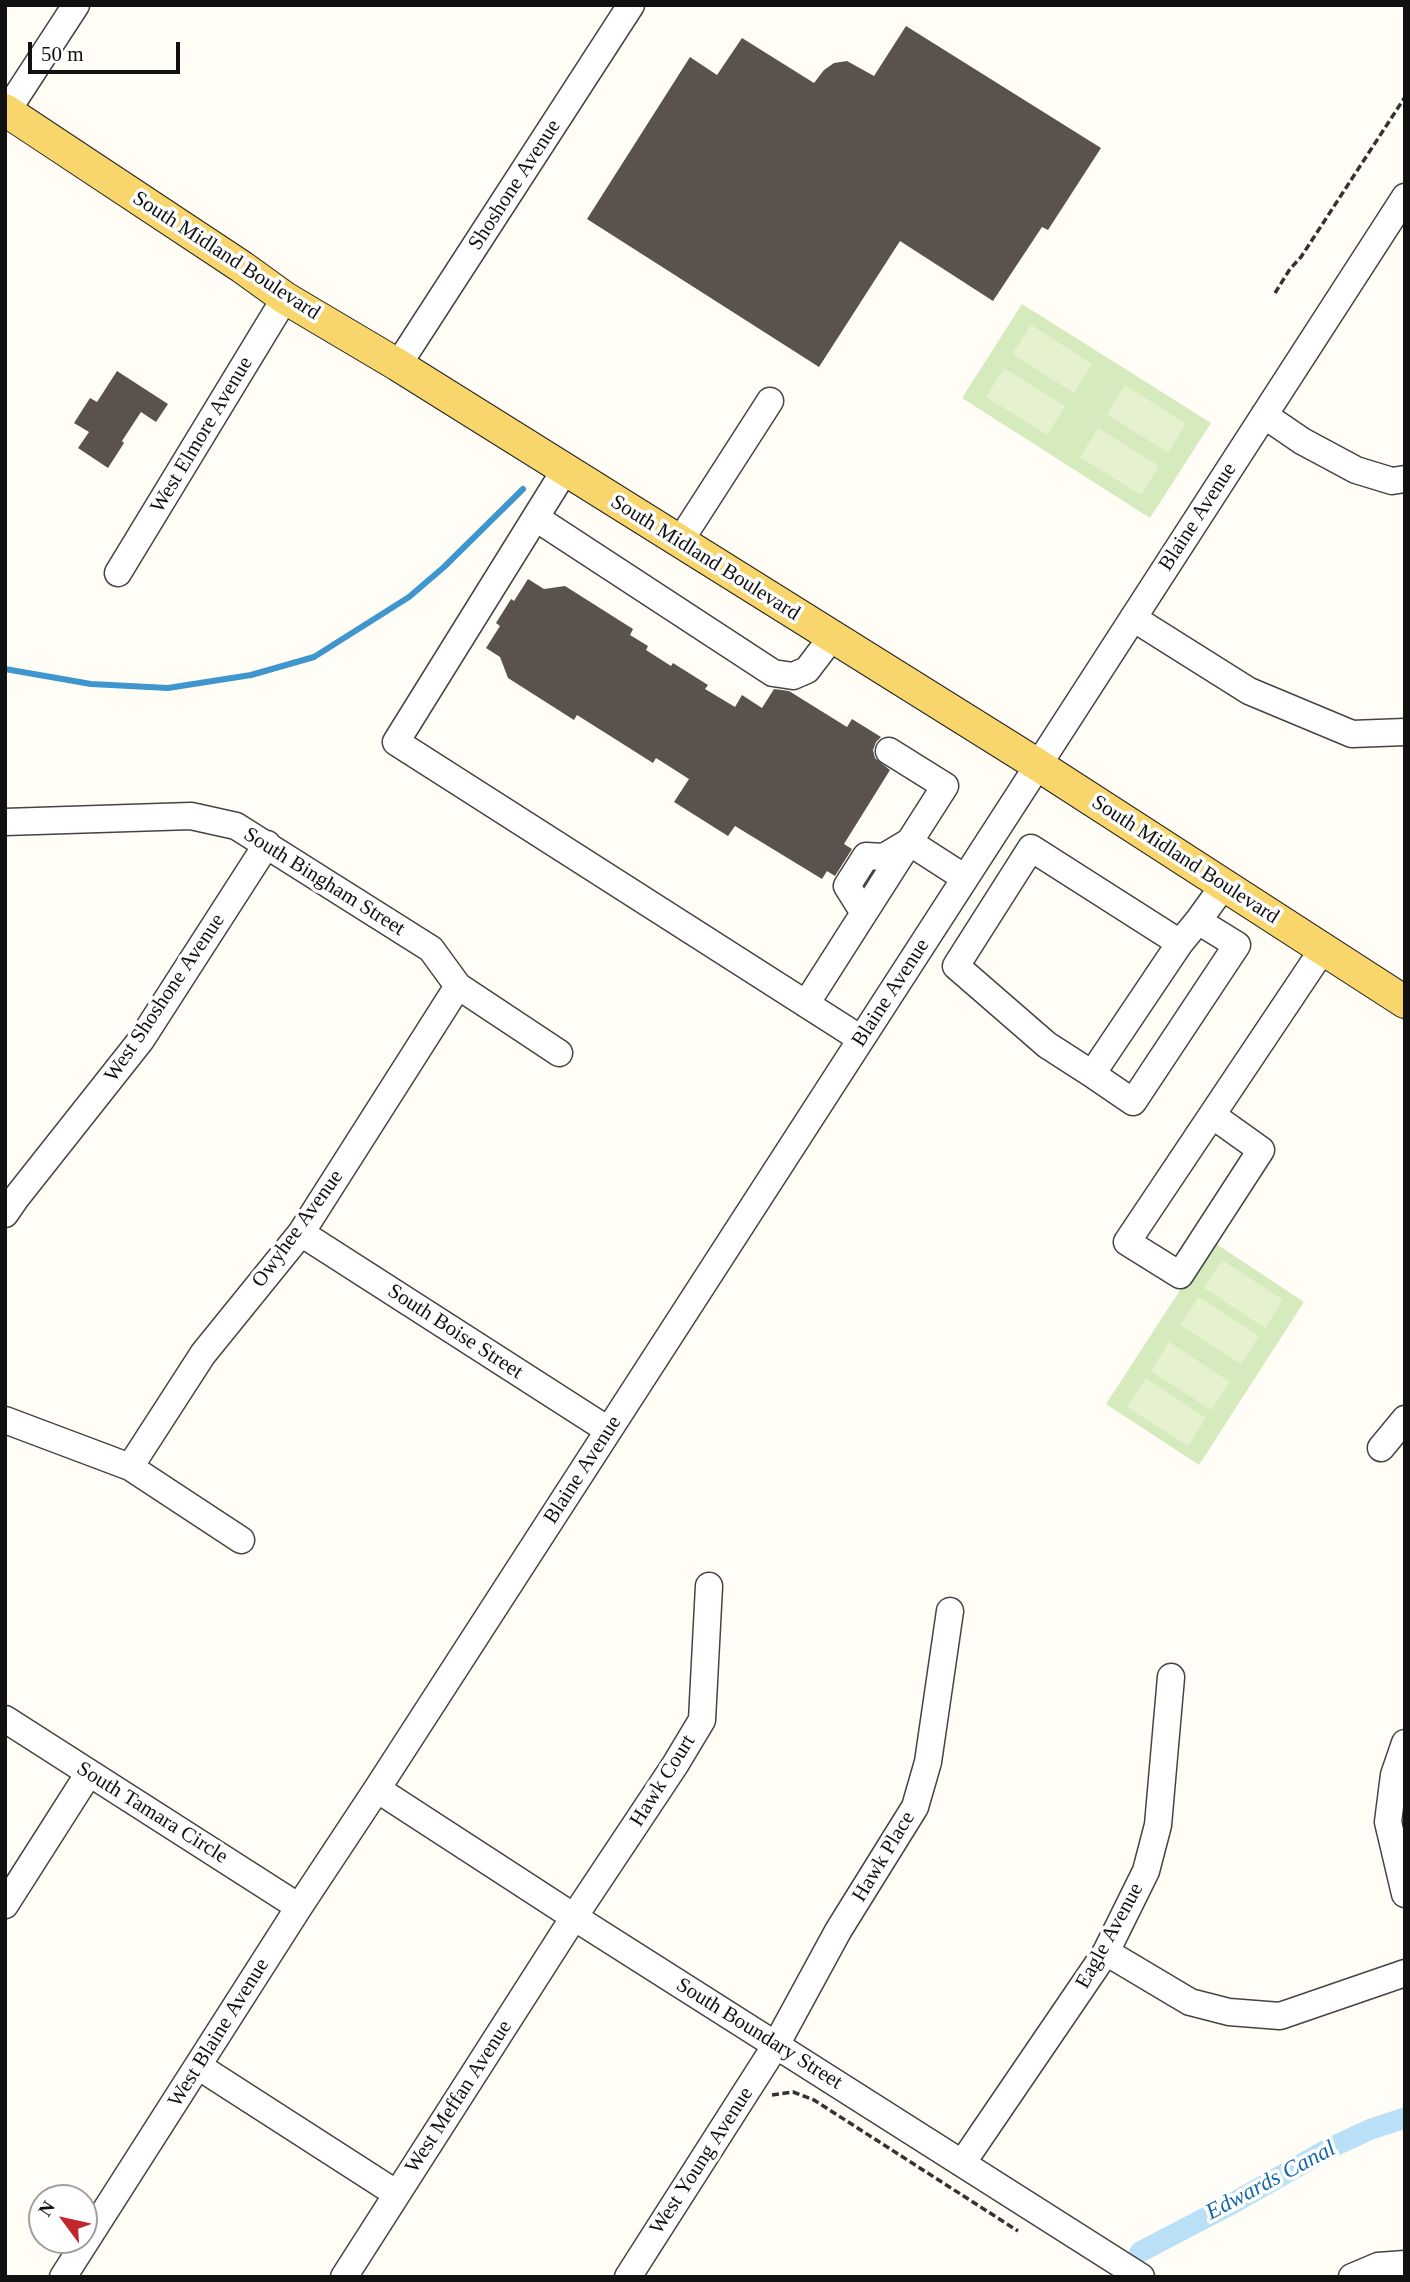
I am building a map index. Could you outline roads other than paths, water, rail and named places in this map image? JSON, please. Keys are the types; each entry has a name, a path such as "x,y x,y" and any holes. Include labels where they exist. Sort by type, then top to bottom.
{"main road":[{"name":"South Midland Boulevard","path":"6,112 285,298 398,365 1038,765 1405,1002"}],"street":[{"path":"6,112 76,5"},
{"name":"Shoshone Avenue","path":"398,365 631,5"},
{"name":"Blaine Avenue","path":"377,1789 1405,197"},
{"name":"West Elmore Avenue","path":"118,573 285,298"},
{"path":"680,541 770,401"},
{"path":"1264,415 1302,441 1356,470 1392,481 1405,479"},
{"path":"565,470 396,742 861,1039"},
{"path":"536,518 773,673 793,676 807,670 832,637"},
{"path":"1133,618 1249,691 1352,734 1405,732"},
{"path":"806,1004 945,786 890,751"},
{"name":"South Bingham Street","path":"5,822 191,816 236,826 431,949 458,986 559,1053"},
{"path":"909,842 965,878"},
{"name":"West Shoshone Avenue","path":"5,1214 141,1040 267,844"},
{"path":"1180,943 1031,848 956,966 1047,1045 1133,1101 1237,945 1198,920"},
{"path":"1092,1074 1180,943 1224,885"},
{"path":"1212,1115 1261,1150 1180,1275 1127,1241 1323,949"},
{"name":"Owyhee Avenue","path":"130,1467 203,1354 301,1233 458,986"},
{"name":"South Boise Street","path":"301,1233 608,1430"},
{"path":"1381,1448 1405,1419"},
{"path":"5,1420 130,1467 241,1540"},
{"name":"Hawk Court","path":"574,1917 702,1720 709,1586"},
{"name":"Hawk Place","path":"776,2045 838,1931 915,1807 928,1762 950,1611"},
{"name":"Eagle Avenue","path":"962,2162 1106,1952 1146,1871 1158,1825 1171,1677"},
{"name":"South Tamara Circle","path":"5,1719 299,1906"},
{"path":"1405,1743 1394,1775 1388,1822 1405,1894"},
{"path":"5,1905 89,1773"},
{"name":"West Blaine Avenue","path":"62,2277 377,1789"},
{"name":"South Boundary Street","path":"377,1789 1142,2277"},
{"name":"West Meffan Avenue","path":"344,2277 574,1917"},
{"path":"1106,1952 1190,2002 1229,2012 1268,2015 1280,2015 1405,1973"},
{"name":"West Young Avenue","path":"628,2277 776,2045"},
{"path":"198,2066 397,2194"},
{"path":"1352,2277 1378,2266 1405,2264"}],"waterway":[{"path":"5,669 91,684 168,688 251,675 314,657 409,597 444,567 523,489"},
{"name":"Edwards Canal","path":"1140,2252 1330,2148 1371,2129 1405,2118"}]}
